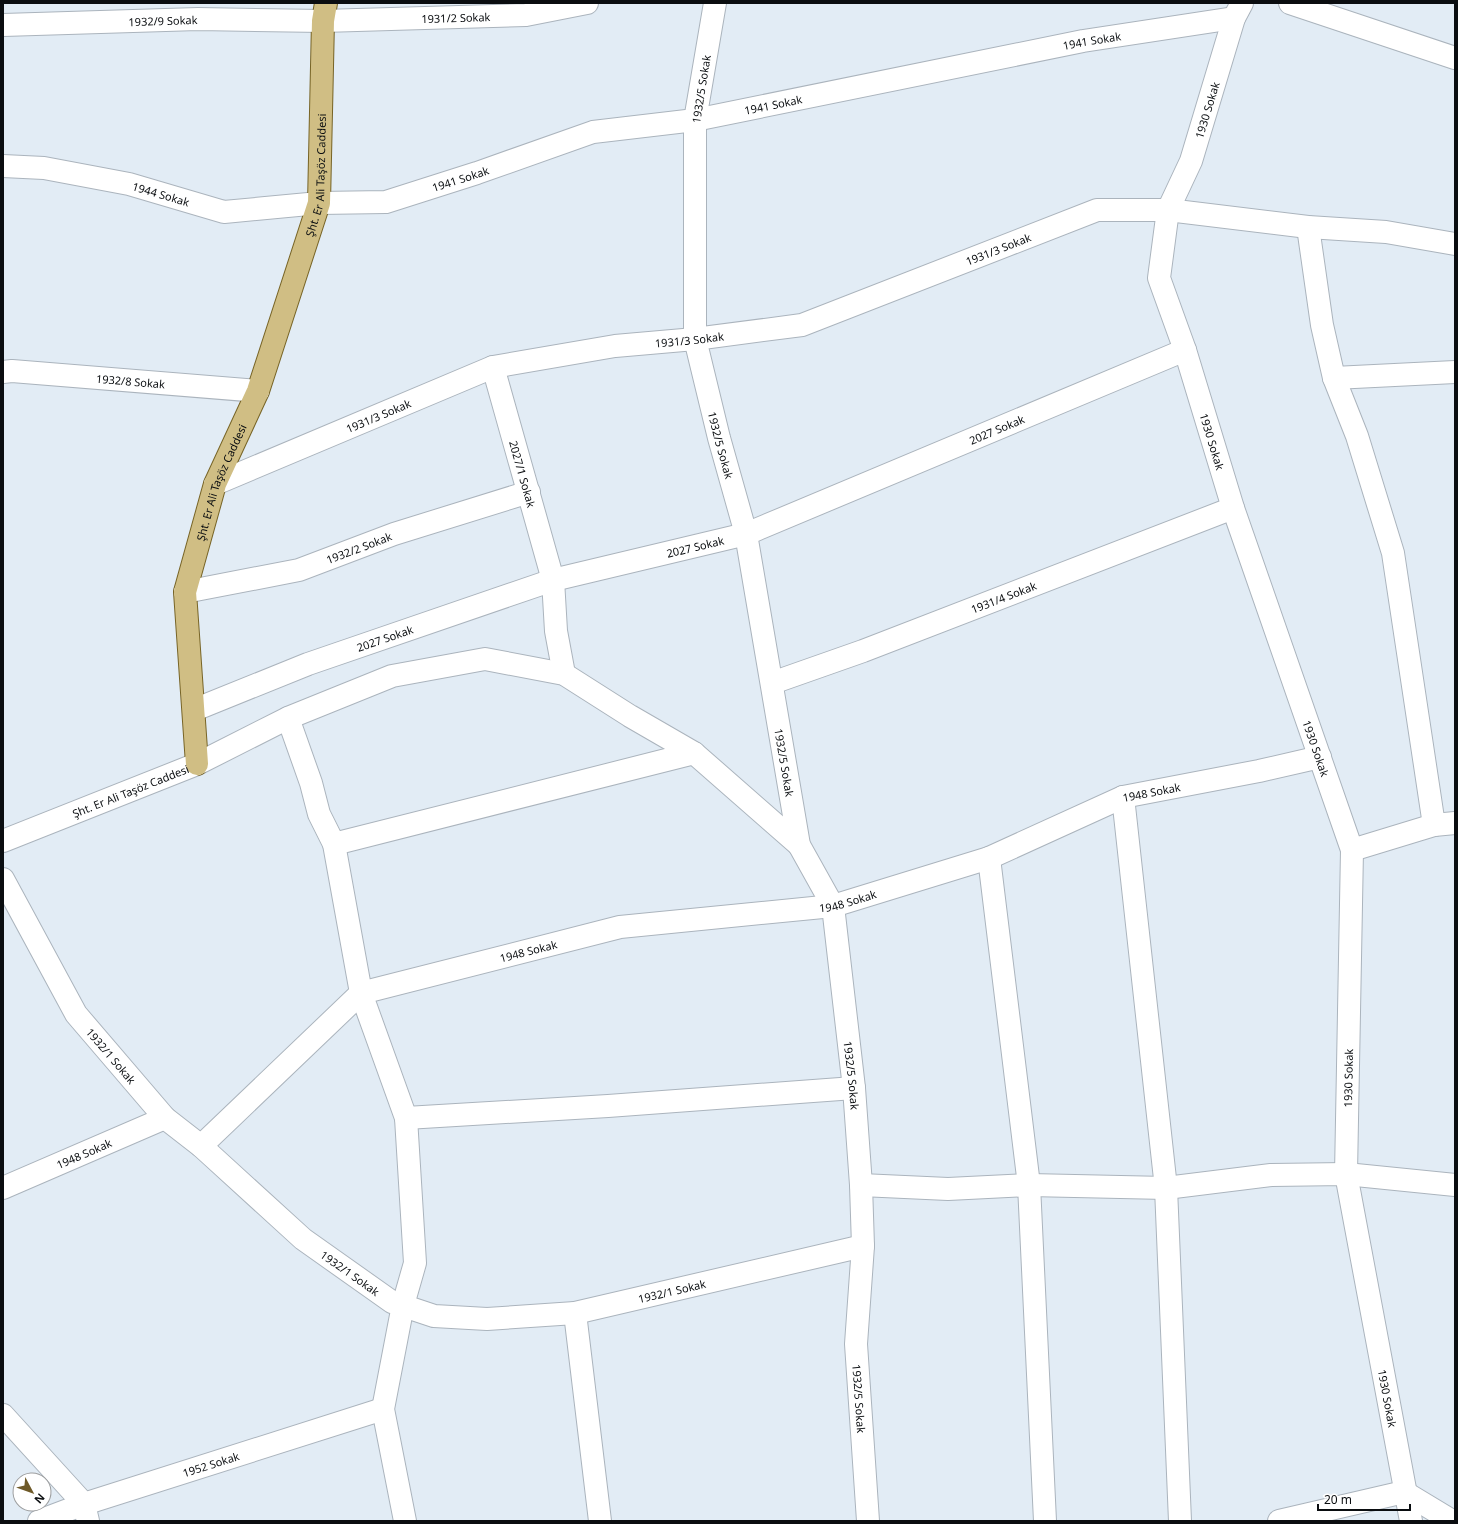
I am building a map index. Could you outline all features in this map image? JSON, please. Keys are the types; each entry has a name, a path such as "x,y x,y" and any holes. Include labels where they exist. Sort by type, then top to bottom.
{"main road":[{"name":"Şht. Er Ali Taşöz Caddesi","path":"197,764 186,592 215,484 258,391 319,203 324,12"}],"street":[{"name":"1931/2 Sokak","path":"324,12 528,9 587,3"},
{"name":"1932/5 Sokak","path":"715,3 695,120 695,339 719,438 746,534 799,845 833,906 854,1088 861,1185 863,1246 856,1344 868,1521"},
{"path":"1290,3 1455,58"},
{"name":"1941 Sokak","path":"319,203 386,202 477,173 593,132 695,120 1238,11"},
{"name":"1930 Sokak","path":"1238,11 1191,161 1168,210 1159,278 1185,350 1233,508 1352,850 1346,1174 1404,1492 1411,1521"},
{"name":"1932/9 Sokak","path":"3,25 160,12 198,19 324,12"},
{"name":"1944 Sokak","path":"3,166 44,168 129,184 224,212 319,203"},
{"name":"1931/3 Sokak","path":"215,484 493,367 614,346 695,339 802,325 1097,210 1168,210 1308,226 1386,232 1455,244"},
{"path":"1308,226 1322,325 1334,378 1357,436 1393,553 1434,825"},
{"name":"2027 Sokak","path":"194,710 308,664 553,580 746,534 1185,350"},
{"name":"2027/1 Sokak","path":"493,367 553,580 556,631 564,674"},
{"name":"1932/8 Sokak","path":"3,372 12,371 258,391"},
{"path":"1334,378 1455,372"},
{"name":"1932/2 Sokak","path":"186,592 299,570 394,534 529,492"},
{"name":"1931/4 Sokak","path":"772,683 863,651 1233,508"},
{"path":"197,764 288,718 392,676 485,659 564,674 630,716 694,753 799,845"},
{"path":"288,718 311,784 319,814 334,844 361,993 406,1118 415,1263 403,1305 383,1409 404,1521"},
{"path":"334,844 694,753"},
{"name":"1948 Sokak","path":"361,993 620,927 833,906 989,858 1123,797 1259,771 1320,756"},
{"name":"Şht. Er Ali Taşöz Caddesi","path":"3,841 197,764"},
{"path":"1123,797 1166,1188 1180,1521"},
{"path":"1352,850 1434,825 1455,823"},
{"path":"989,858 1029,1185 1045,1521"},
{"name":"1932/1 Sokak","path":"3,879 76,1014 165,1118 201,1146 303,1239 392,1302 434,1316 488,1319 575,1313 863,1246"},
{"path":"201,1146 361,993"},
{"path":"406,1118 608,1106 854,1088"},
{"name":"1948 Sokak","path":"3,1188 165,1118"},
{"path":"861,1185 948,1189 1029,1185 1166,1188 1271,1175 1346,1174 1455,1185"},
{"path":"575,1313 600,1521"},
{"name":"1952 Sokak","path":"39,1521 86,1512 383,1409"},
{"path":"3,1415 86,1512"},
{"path":"1279,1521 1404,1492 1452,1521"}]}
